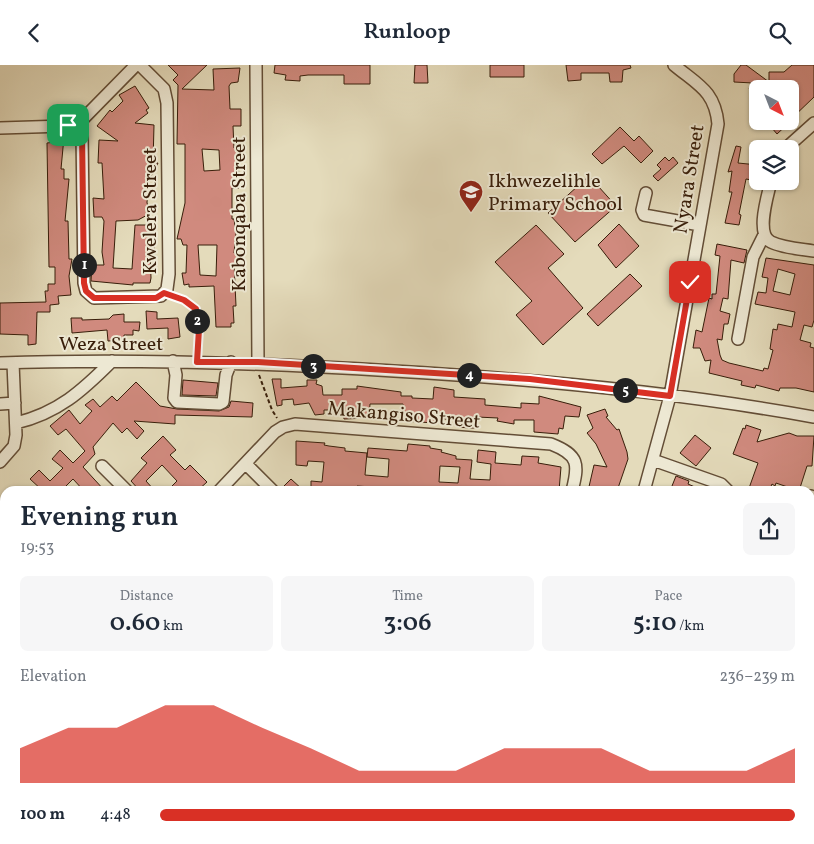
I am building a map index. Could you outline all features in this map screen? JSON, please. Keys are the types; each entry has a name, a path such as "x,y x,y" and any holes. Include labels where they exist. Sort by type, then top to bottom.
{"street":[{"path":"0,128 64,126 80,122 138,65"},
{"name":"Kwelera Street","path":"80,122 82,133 84,283 86,291 94,298 102,299 156,298 164,293 169,274 167,103 164,89 138,65"},
{"name":"Kabonqaba Street","path":"256,65 258,362"},
{"name":"Nyara Street","path":"645,486 670,396 718,124 716,105 712,97 674,65"},
{"path":"795,140 814,123"},
{"path":"768,190 762,225 764,235 771,242 814,251"},
{"path":"646,193 642,210 645,215 700,225"},
{"path":"738,339 753,257 764,235"},
{"path":"16,423 42,417 77,394 112,361"},
{"name":"Weza Street","path":"0,363 112,361 258,362 530,379 670,396 814,417"},
{"path":"173,361 176,375 174,398 177,402 219,405 222,402 226,375 231,362"},
{"path":"0,462 14,446 16,423 13,363"},
{"path":"0,404 15,403"},
{"name":"Makangiso Street","path":"283,427 302,424 551,444 570,453 575,460 577,468 573,486"},
{"path":"224,486 267,440 283,427"},
{"path":"653,460 723,486"},
{"path":"246,464 268,486"},
{"path":"102,466 122,486"}],"path":[{"path":"164,293 184,300 196,309 199,329 197,362"},
{"path":"258,362 260,382 272,410 283,427"}],"building":[{"path":"168,65 207,65 182,89 214,90 213,69 240,68 238,82 231,83 229,86 230,109 241,109 241,126 233,126 234,148 238,148 239,188 232,188 232,219 234,219 236,233 234,253 238,253 238,263 234,263 236,306 233,306 234,323 231,323 231,327 216,327 214,286 189,287 189,284 184,285 182,273 186,273 187,245 183,245 181,239 177,239 185,203 185,144 177,144 178,85 173,80 178,75","holes":["202,149 219,150 220,170 204,171","198,245 217,245 216,276 200,275"]},
{"path":"275,65 370,65 370,84 344,84 344,75 308,75 300,76 300,81 285,80 286,75 274,73"},
{"path":"415,65 427,65 428,83 414,83"},
{"path":"490,65 524,65 524,77 490,77"},
{"path":"566,65 630,65 631,68 623,70 622,82 610,82 609,73 581,73 581,80 568,81"},
{"path":"741,65 746,65 766,80 749,80 749,83 734,82 734,74"},
{"path":"792,65 814,65 814,97 799,111 799,80 769,80 769,72 784,72"},
{"path":"135,86 149,108 146,110 148,113 135,123 154,125 153,163 158,163 148,182 147,203 151,213 138,220 116,221 113,268 132,269 135,225 154,225 156,244 154,244 154,250 150,250 150,283 133,283 133,285 91,281 92,265 104,265 102,252 104,221 102,217 94,217 93,198 104,199 102,163 98,163 99,140 118,141 97,126 110,110 112,112 123,101 119,95"},
{"path":"620,127 634,141 639,136 653,151 641,163 624,146 602,164 592,154"},
{"path":"64,137 61,169 64,169 64,179 69,179 65,221 68,221 69,259 72,259 69,276 71,295 58,296 59,304 50,305 50,312 37,312 36,344 28,345 28,335 0,334 0,303 46,302 45,291 48,291 48,284 55,284 55,267 49,267 47,143 55,142 56,138"},
{"path":"736,146 741,147 738,163 749,164 749,180 746,179 739,214 741,215 739,225 725,223 732,192 729,192 732,171 728,172"},
{"path":"665,157 669,161 673,157 678,163 658,181 653,176 661,169 657,165"},
{"path":"589,176 616,206 575,242 548,213"},
{"path":"619,224 639,246 616,268 598,245"},
{"path":"536,225 564,254 548,268 583,308 543,345 516,315 532,301 495,262"},
{"path":"717,244 747,250 744,263 731,260 728,299 723,298 720,311 730,314 728,324 724,324 722,340 717,339 722,360 763,371 764,368 768,369 773,350 770,349 773,329 777,330 778,324 792,327 795,312 755,304 758,292 766,293 768,278 762,277 766,258 814,265 814,320 812,327 804,325 800,340 811,343 810,347 814,348 814,392 796,388 780,388 779,391 756,385 755,388 741,385 742,381 709,373 711,360 705,361 700,348 693,348 696,330 702,332 709,298 712,299 712,294 716,294 720,256 715,255","holes":["778,269 795,274 790,295 773,291"]},
{"path":"630,274 642,286 598,326 587,314"},
{"path":"146,311 157,312 157,319 178,318 180,337 168,339 168,328 147,329"},
{"path":"124,314 124,322 140,322 139,331 133,330 133,335 124,335 124,340 108,341 107,330 72,333 71,318 82,318 82,320 109,319 113,315"},
{"path":"272,379 281,379 281,388 307,386 307,380 317,380 316,384 322,386 323,395 342,395 342,389 357,389 357,386 401,392 401,396 412,396 412,398 433,399 434,387 454,390 454,397 485,399 485,405 521,408 521,403 539,404 539,396 581,407 579,417 565,416 563,429 559,428 558,434 534,432 534,420 514,420 514,424 497,421 498,418 477,417 476,428 458,427 459,421 456,420 435,418 435,423 403,421 403,404 370,404 369,418 344,419 343,410 324,410 324,414 315,415 309,403 294,405 293,399 282,400 282,405 277,406"},
{"path":"183,380 218,383 216,396 182,395"},
{"path":"136,382 160,406 177,409 219,411 229,407 231,401 253,403 252,417 175,415 175,424 134,421 144,431 137,439 127,428 122,433 113,423 93,447 95,454 83,467 100,486 79,486 73,479 66,486 38,486 30,479 39,470 50,481 63,468 52,459 60,450 73,463 85,451 66,429 58,435 50,426 69,410 80,424 92,411 85,405 93,399 100,407 112,396 117,401"},
{"path":"605,409 608,416 606,417 617,430 619,429 628,459 619,486 589,486 594,465 607,467 596,444 587,433 593,428 587,415"},
{"path":"746,425 761,430 757,442 789,433 797,436 814,436 812,466 807,466 801,486 785,486 776,483 775,486 772,484 771,486 750,486 758,463 733,454 743,428 745,429"},
{"path":"695,435 711,448 696,466 680,453"},
{"path":"163,436 176,450 170,455 185,470 190,465 207,482 203,486 172,486 177,481 162,465 146,481 150,486 136,486 131,481 147,463 141,458"},
{"path":"296,441 325,443 324,445 345,448 345,451 367,453 365,475 388,477 389,459 367,457 368,448 407,451 408,444 430,446 430,448 442,450 441,452 456,456 456,459 472,460 470,479 490,480 491,464 477,462 478,450 496,452 495,463 521,465 522,456 539,457 538,463 561,467 559,486 311,486 311,481 322,482 324,462 308,461 307,466 296,465","holes":["440,466 460,467 458,483 439,482"]},
{"path":"676,476 689,481 688,484 693,486 672,486"},
{"path":"291,479 299,486 284,486"}],"place":[{"name":"Ikhwezelihle Primary School","path":"471,213"}],"route":[{"path":"68,125 80,122 82,133 84,283 86,291 90,296 102,299 156,298 164,293 184,300 196,309 199,329 197,362 258,362 530,379 670,396 690,282"}]}
